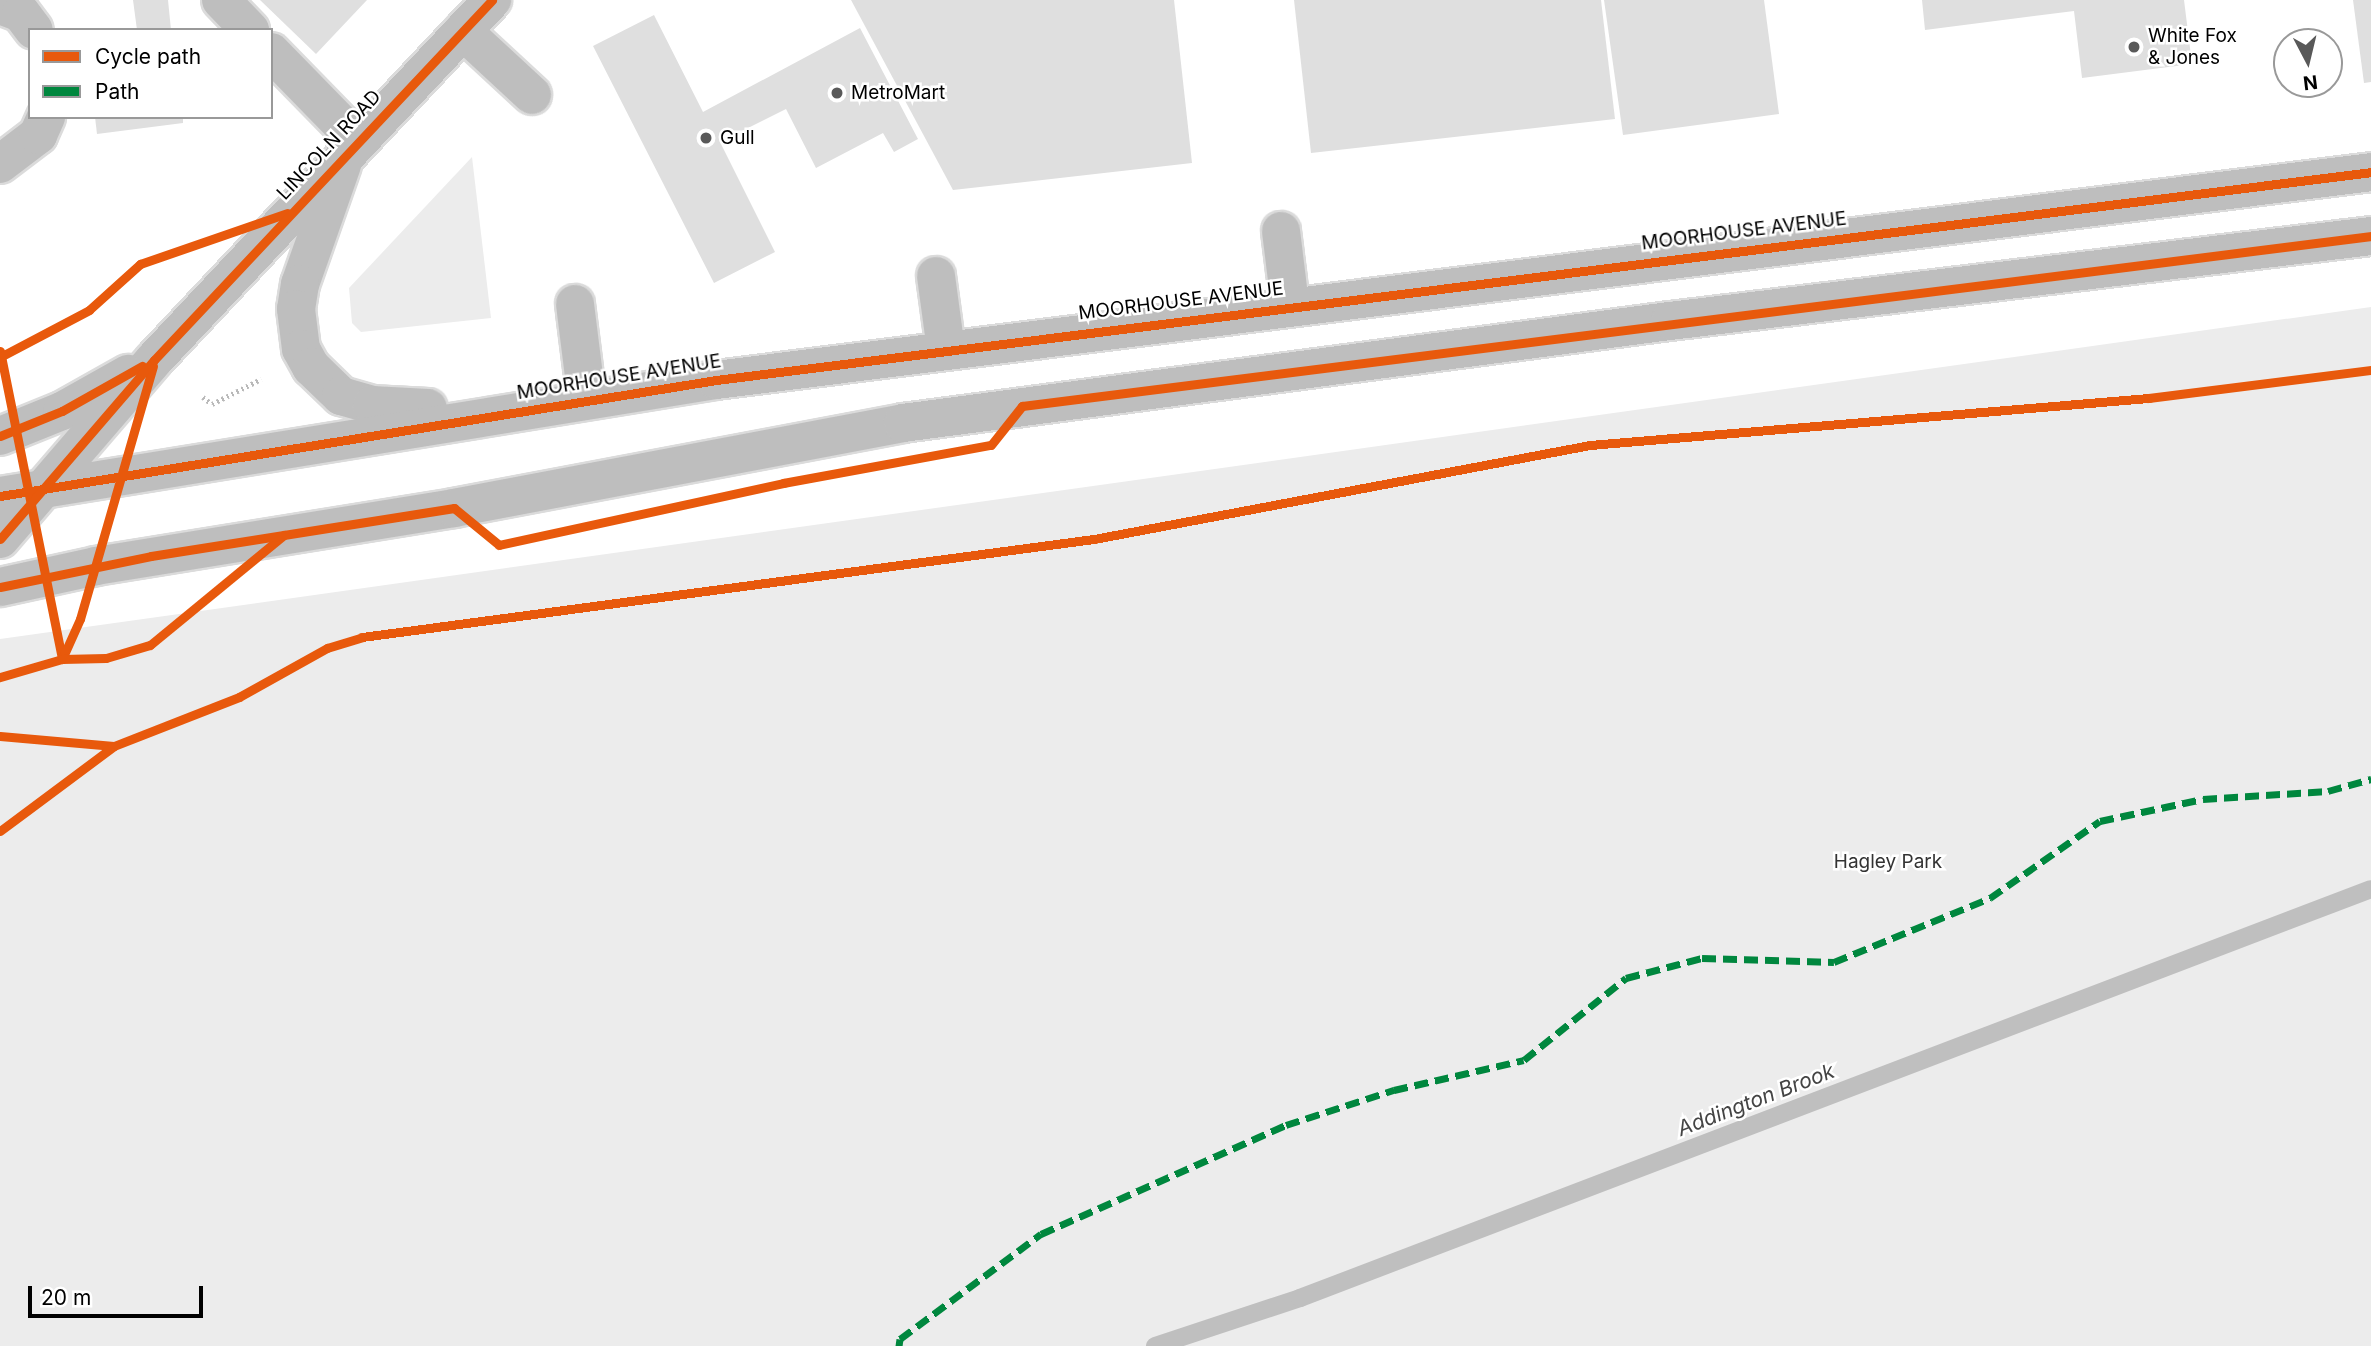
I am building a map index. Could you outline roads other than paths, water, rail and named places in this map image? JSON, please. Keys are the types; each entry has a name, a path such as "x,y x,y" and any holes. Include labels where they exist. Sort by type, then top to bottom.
{"main road":[{"path":"221,0 248,28"},
{"name":"LINCOLN ROAD","path":"0,538 155,360 352,145 492,0"},
{"path":"463,31 532,95"},
{"path":"273,54 352,145 300,284 297,328 305,358 341,396 372,405 510,412"},
{"path":"0,164 38,135 45,119"},
{"name":"MOORHOUSE AVENUE","path":"0,496 587,400 946,349 1290,304 2371,172"},
{"path":"1281,231 1290,304"},
{"path":"0,587 96,566 454,508 970,414 2371,236"},
{"path":"936,276 946,349"},
{"path":"575,304 587,400"},
{"path":"0,436 62,411 155,360"}],"waterway":[{"name":"Addington Brook","path":"1155,1346 1300,1298 2371,889"}],"place":[{"name":"White Fox & Jones","path":"2134,47"},
{"name":"MetroMart","path":"837,93"},
{"name":"Gull","path":"706,138"}],"park label":[{"name":"Hagley Park","path":"1888,862"}]}
